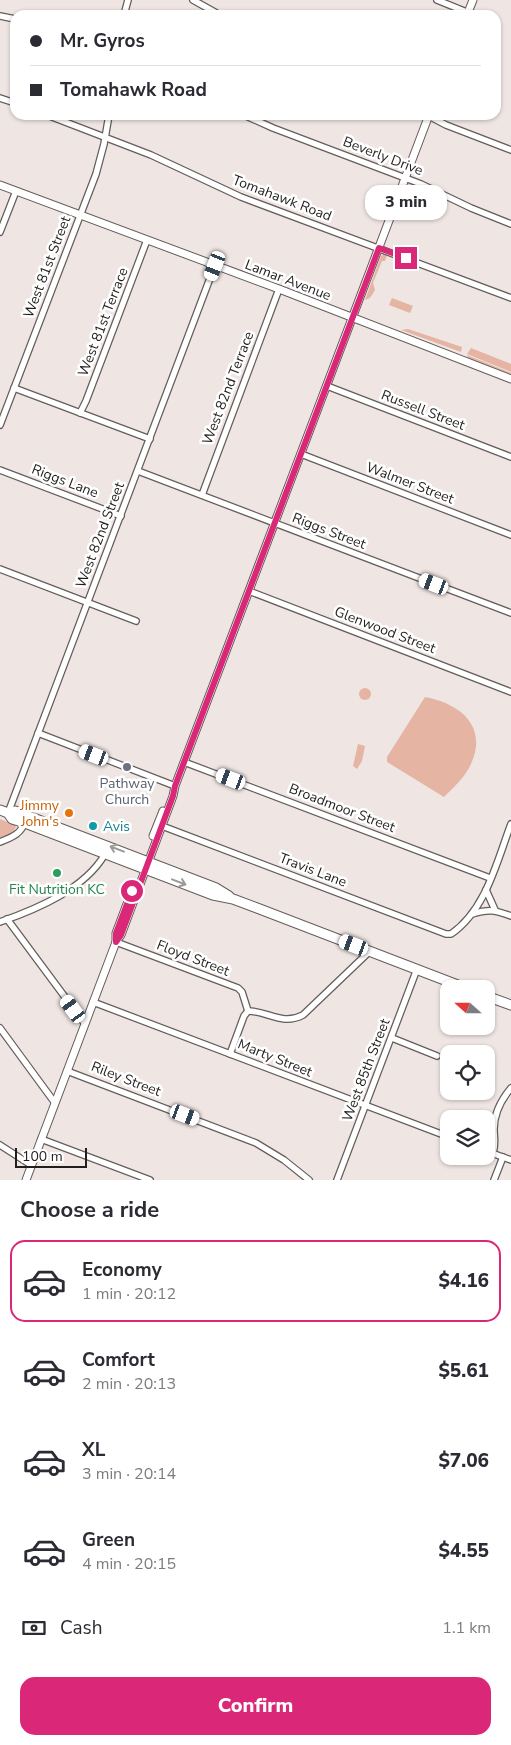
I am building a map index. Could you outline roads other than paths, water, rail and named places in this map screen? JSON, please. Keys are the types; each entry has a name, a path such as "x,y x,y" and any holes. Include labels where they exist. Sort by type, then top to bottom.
{"main road":[{"path":"4,812 12,819 26,820 144,864 216,888 233,899 445,980"},
{"path":"26,820 105,854 144,864"},
{"path":"495,999 511,1005"}],"street":[{"path":"193,0 211,10"},
{"path":"437,0 461,10"},
{"name":"Tomahawk Road","path":"60,120 151,155 241,197 511,298"},
{"name":"West 81st Street","path":"0,426 96,174 106,137 108,120"},
{"name":"Beverly Drive","path":"255,120 422,184 511,224"},
{"path":"144,864 162,826 184,762 428,120"},
{"path":"437,120 511,150"},
{"name":"Lamar Avenue","path":"0,185 279,289 511,379"},
{"path":"0,232 16,191"},
{"name":"West 81st Terrace","path":"80,413 147,240"},
{"name":"West 82nd Street","path":"4,812 38,733 215,266"},
{"name":"West 82nd Terrace","path":"202,495 279,289"},
{"name":"Russell Street","path":"327,386 511,457"},
{"path":"14,388 150,439"},
{"name":"Walmer Street","path":"301,454 511,535"},
{"name":"Riggs Lane","path":"0,470 121,516"},
{"name":"Riggs Street","path":"138,471 511,614"},
{"path":"0,569 136,621"},
{"name":"Glenwood Street","path":"249,591 511,692"},
{"path":"38,733 175,786"},
{"name":"Broadmoor Street","path":"184,762 490,878"},
{"path":"26,1180 116,942 116,933 170,793 175,786"},
{"path":"0,842 23,829 26,820"},
{"path":"472,914 486,890 511,824"},
{"name":"Travis Lane","path":"162,826 446,934 454,932 472,914"},
{"path":"0,922 37,908 60,895 95,869 105,854"},
{"path":"486,890 495,910"},
{"path":"472,914 495,910 511,916"},
{"path":"7,919 84,1024"},
{"name":"Floyd Street","path":"116,942 238,988 242,992 248,1011"},
{"path":"230,1054 244,1016 248,1011 286,1020 297,1018 303,1015 370,951"},
{"name":"West 85th Street","path":"338,1180 416,969"},
{"name":"Marty Street","path":"93,1002 440,1134"},
{"path":"0,1028 55,1103"},
{"path":"392,1038 437,1056"},
{"name":"Riley Street","path":"67,1071 256,1143 284,1160 309,1180"},
{"path":"495,1120 502,1101 511,1088"},
{"path":"41,1139 150,1180"},
{"path":"0,1146 31,1165"},
{"path":"495,1154 511,1160"},
{"path":"494,1180 503,1157"}],"place":[{"name":"Pathway Church","path":"127,767"},
{"name":"Jimmy John's","path":"69,813"},
{"name":"Avis","path":"93,826"},
{"name":"Fit Nutrition KC","path":"57,873"}]}
